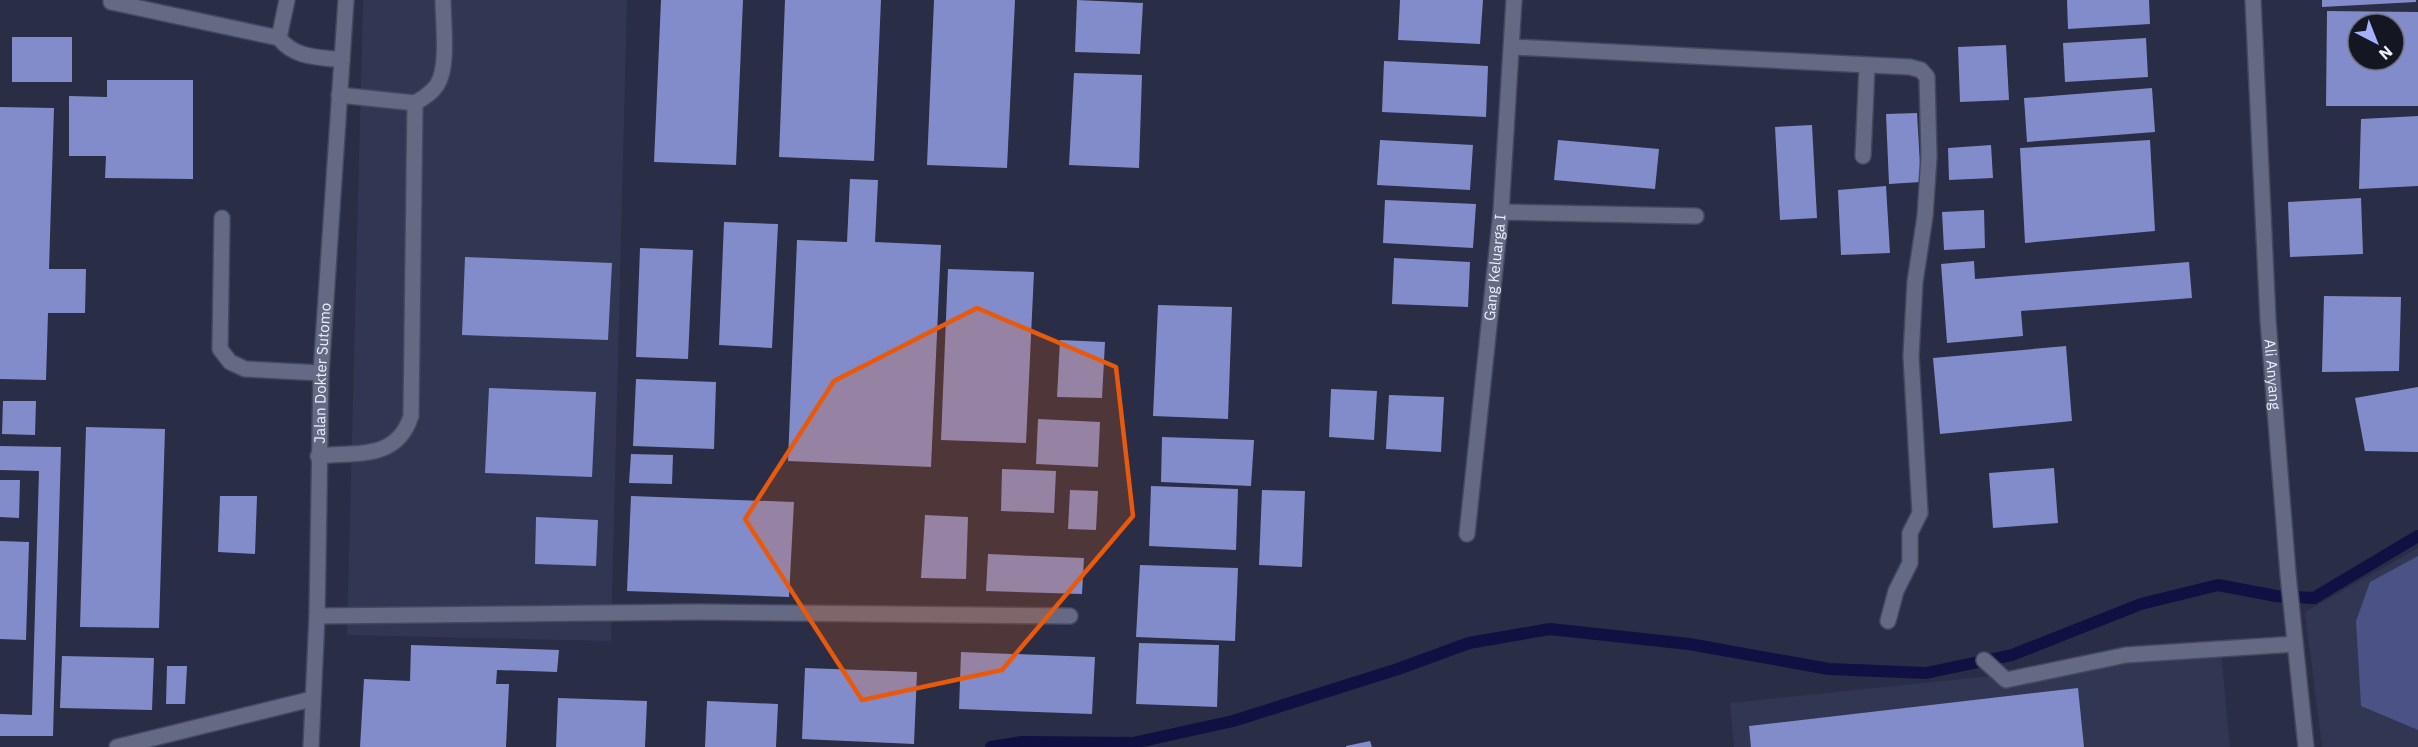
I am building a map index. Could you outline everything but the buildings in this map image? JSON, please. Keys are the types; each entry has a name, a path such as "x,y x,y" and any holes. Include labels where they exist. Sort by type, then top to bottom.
{"street":[{"path":"279,38 287,0"},
{"name":"Jalan Dokter Sutomo","path":"311,747 317,616 321,373 346,0"},
{"path":"339,95 415,103 431,93 439,83 443,70 443,0"},
{"name":"Gang Keluarga I","path":"1467,534 1501,212 1514,0"},
{"name":"Ali Anyang","path":"2253,0 2268,320 2288,574 2306,747"},
{"path":"111,2 279,38 287,48 297,53 342,60"},
{"path":"1512,47 1867,67 1910,67 1920,70 1928,77 1929,157 1925,216 1915,282 1911,356 1920,513 1910,532 1910,563 1896,591 1888,621"},
{"path":"1863,156 1867,67"},
{"path":"318,456 387,449 406,431 411,416 415,103"},
{"path":"1501,212 1696,216"},
{"path":"222,218 220,350 230,362 245,369 321,373"},
{"path":"317,616 698,612 1070,616"},
{"path":"1984,660 2006,680 2126,655 2294,639"},
{"path":"117,747 312,699"}],"highlighted area":[{"path":"977,308 1116,367 1133,516 1002,670 862,700 745,519 834,381"}],"shaded area":[{"path":"363,0 627,0 611,641 347,635"},
{"path":"2418,548 2418,747 2322,747 2305,612"},
{"path":"2418,556 2418,730 2361,706 2356,621 2370,582"},
{"path":"2221,652 2230,747 1734,747 1730,703"}],"waterway":[{"path":"991,747 1021,742 1133,743 1233,721 1398,669 1469,643 1550,629 1689,644 1829,669 1926,673 2012,655 2141,604 2218,585 2276,596 2314,598 2418,536"}]}
